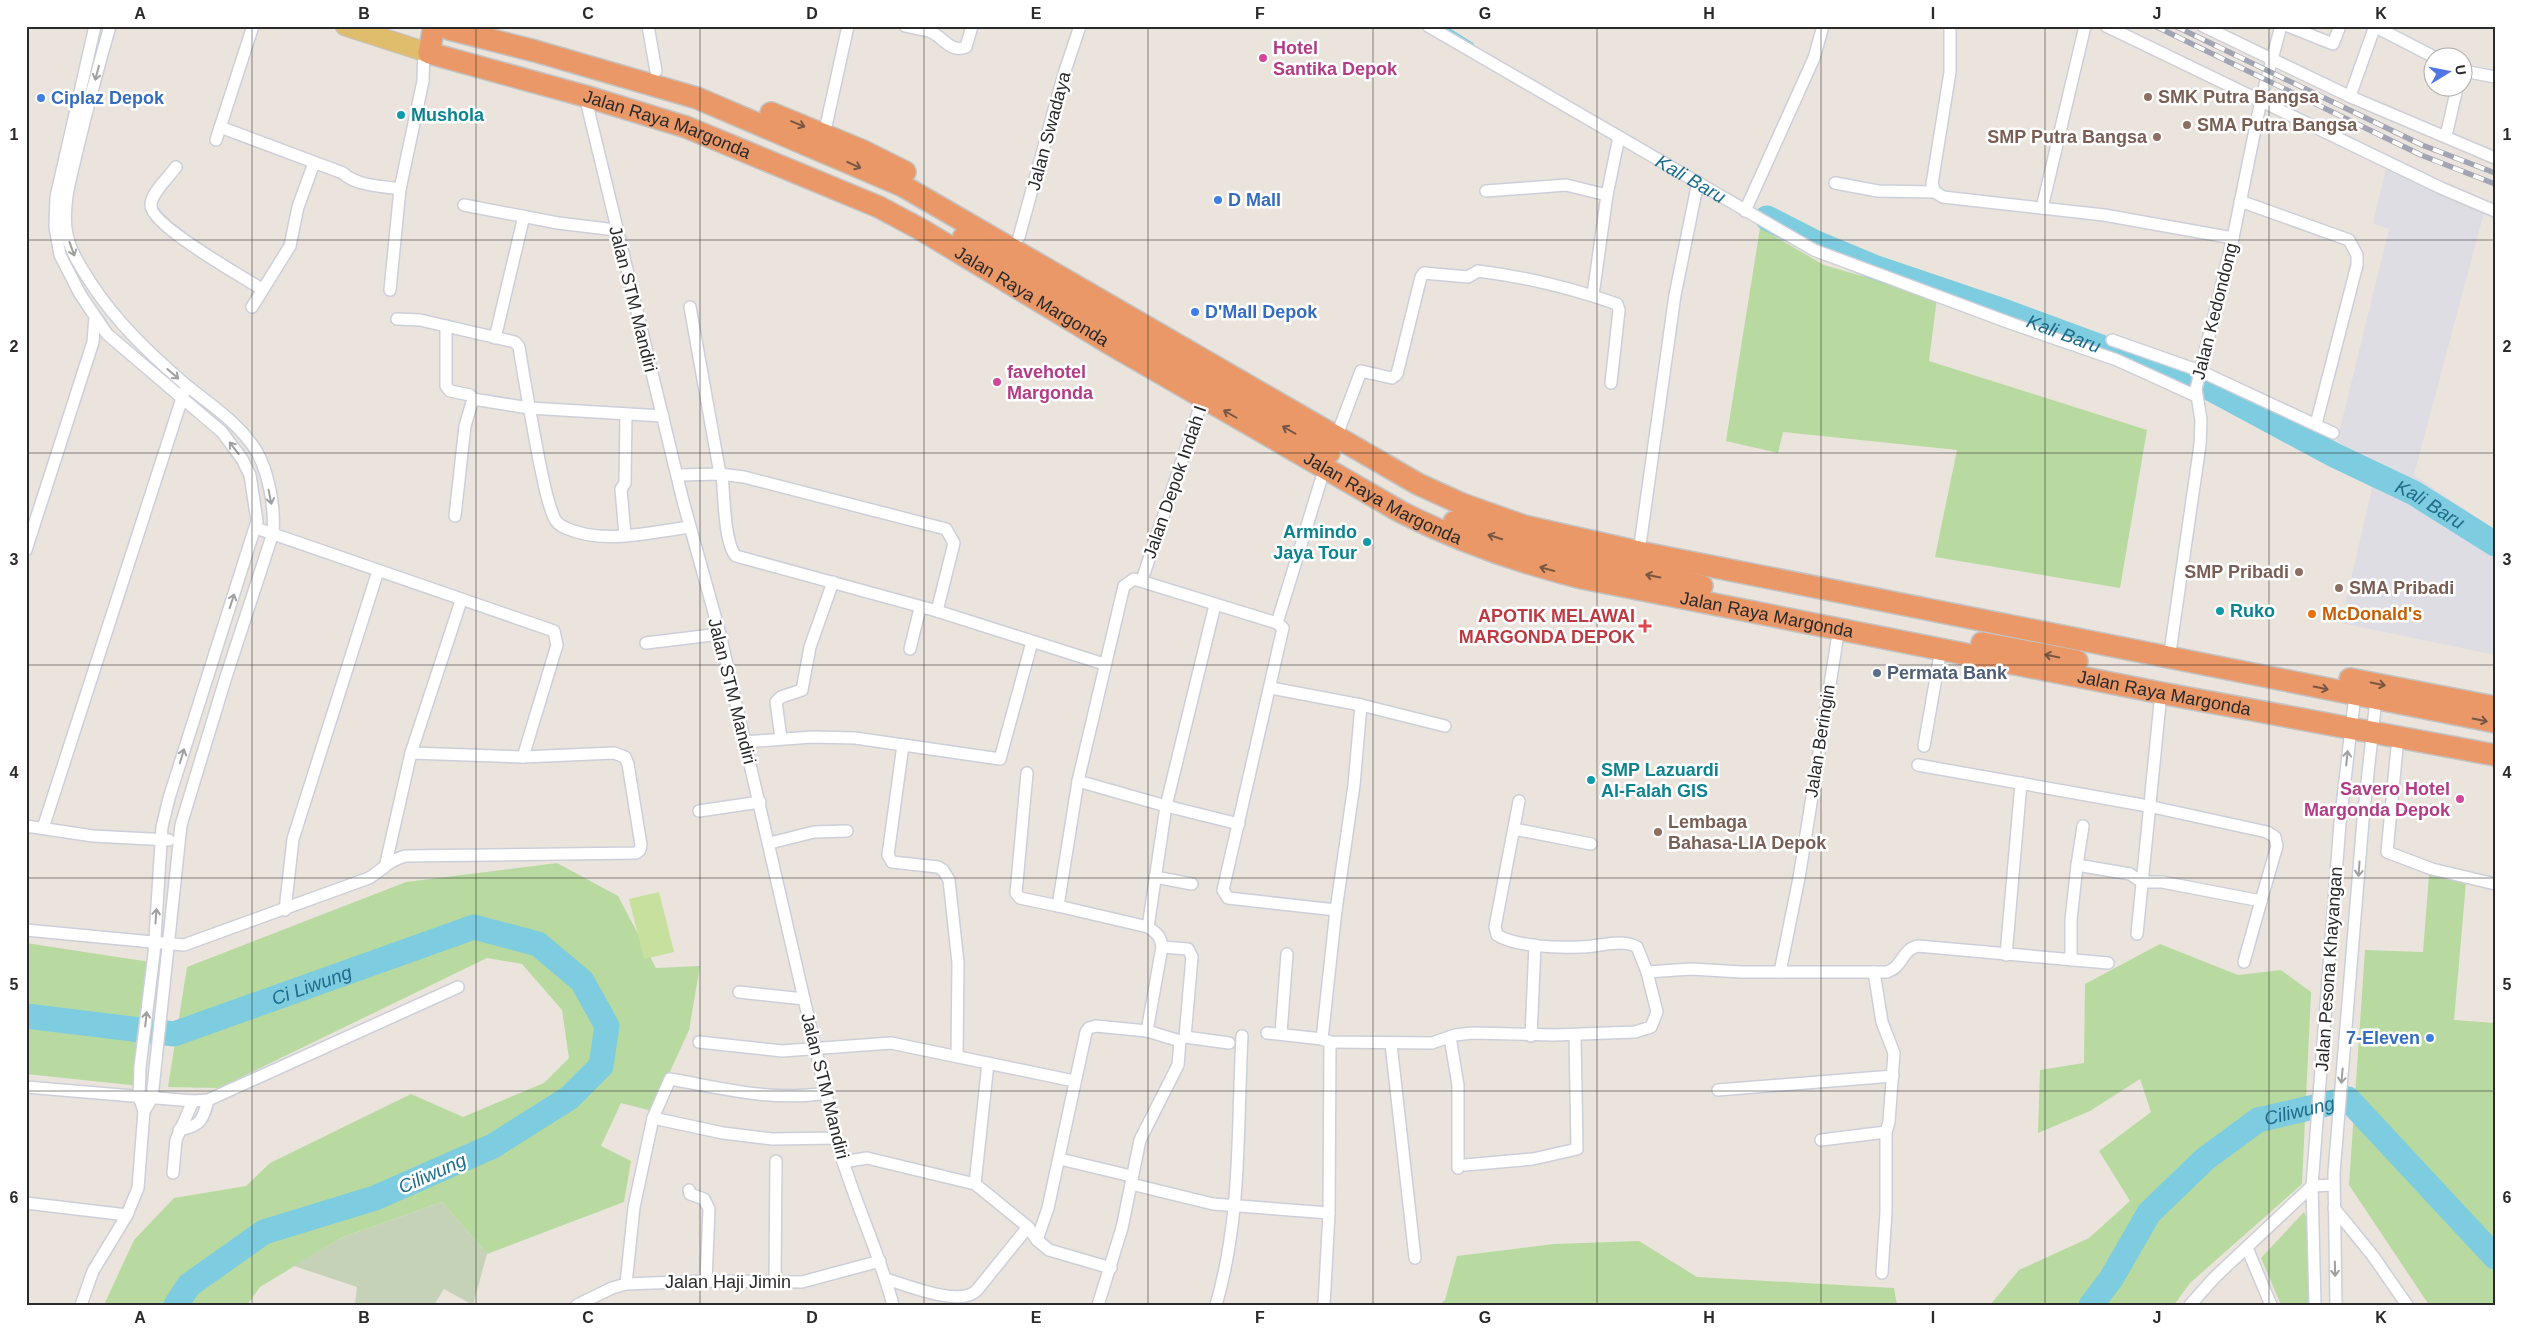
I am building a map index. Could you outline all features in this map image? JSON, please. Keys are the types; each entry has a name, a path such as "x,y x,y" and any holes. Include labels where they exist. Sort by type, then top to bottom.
{"highway":[{"path":"500,26 527,49"},
{"name":"Jalan Raya Margonda","path":"438,40 527,49 564,47 656,71 742,108 919,203 1340,446"},
{"name":"Jalan Raya Margonda","path":"438,40 586,90 689,121 1019,237 1340,446 1436,514 1584,569 1839,628 2161,693 2351,722"},
{"name":"Jalan Raya Margonda","path":"527,49 742,108 824,135 919,203 1206,391 1340,446 1418,484 1471,507 1524,526 2417,699 2495,707"},
{"name":"Jalan Raya Margonda","path":"1584,569 2019,649 2351,722 2495,743"},
{"name":"Jalan Raya Margonda","path":"2170,652 2376,699 2417,699 2495,722"},
{"name":"Jalan Raya Margonda","path":"2372,726 2398,737 2495,755"}],"main road":[{"name":"Jalan Raya Margonda","path":"345,26 438,40"},
{"name":"Jalan Raya Margonda","path":"380,26 438,40"}],"street":[{"path":"81,1305 93,1271 128,1216 138,1188 144,1111 139,1096 140,1067 152,964 162,827 169,798 256,528 253,491 242,459 222,432 107,334 95,317 60,255 62,168 95,26"},
{"path":"110,26 67,196 60,214 73,254 103,302 139,343 235,424 256,452 269,489 273,515 273,533 186,803 178,841 152,1098 144,1111"},
{"path":"216,140 252,26"},
{"path":"648,26 656,71"},
{"path":"824,135 848,26"},
{"path":"905,26 929,31 948,45 963,48 966,47 972,26"},
{"name":"Jalan Swadaya","path":"1019,237 1063,77 1080,26"},
{"path":"1428,26 1814,250 2013,324 2117,360 2196,392"},
{"path":"1745,211 1814,58 1823,26"},
{"path":"1935,192 1932,184 1950,72 1950,26"},
{"path":"2042,208 2085,26"},
{"path":"2106,26 2150,50 2261,100 2432,184 2495,211"},
{"path":"2203,26 2350,96 2495,158"},
{"name":"Jalan Kedondong","path":"2170,652 2200,445 2200,420 2196,392 2232,238 2261,100 2281,26"},
{"path":"2288,26 2333,44 2340,26"},
{"path":"2350,96 2375,26 2424,52"},
{"path":"390,290 400,189 423,82 438,40"},
{"path":"2474,73 2495,78"},
{"name":"Jalan STM Mandiri","path":"586,90 616,230 690,527 720,634 744,742 770,844 814,1048 842,1162 880,1261 893,1305"},
{"path":"2446,136 2456,98"},
{"path":"220,126 343,173 348,178 359,182 400,189"},
{"path":"1593,295 1607,195 1618,137"},
{"path":"252,307 290,246 298,207 314,163"},
{"path":"176,167 150,204 152,212 176,235 262,289"},
{"path":"1640,547 1676,295 1698,182"},
{"path":"1835,183 1878,191 1935,192 1943,197 2104,215 2232,238"},
{"path":"1486,191 1566,186 1607,195"},
{"path":"2240,201 2349,240 2354,248 2356,264 2316,424"},
{"path":"464,205 558,223 616,230"},
{"path":"496,338 524,216"},
{"path":"1277,623 1340,446 1361,371 1392,378 1397,374 1421,276 1424,273 1468,277 1478,271 1522,277 1593,295 1617,304 1619,306 1611,384"},
{"path":"26,550 93,342 95,317 103,302"},
{"path":"690,307 721,474 726,517 734,553 920,608 937,611 1104,664"},
{"path":"397,319 420,320 515,342 519,347 528,408 550,506 558,523 566,528 588,535 625,535 690,527"},
{"path":"446,326 446,386 450,391 470,395 473,399 528,408 663,416"},
{"path":"2112,340 2200,372 2333,433"},
{"path":"43,828 181,397 188,386"},
{"name":"Jalan Depok Indah I","path":"1142,580 1206,391"},
{"path":"455,516 466,426 473,399"},
{"path":"625,535 622,489 625,483 626,414"},
{"path":"678,476 721,474 744,477 946,529 950,532 954,542 937,611"},
{"path":"256,528 461,601 550,628 556,635 557,645 523,757"},
{"path":"286,910 292,839 378,571"},
{"path":"1058,906 1078,781 1104,664 1124,586 1134,579 1277,623 1283,628 1239,824 1222,885 1228,898 1336,910"},
{"path":"781,738 776,702 781,697 802,690 810,646 833,582"},
{"path":"26,930 154,942 167,945 192,944 286,910 380,872 386,863 411,753 461,601"},
{"path":"1148,927 1166,806 1215,605"},
{"path":"910,650 920,608"},
{"name":"Jalan Beringin","path":"1780,972 1799,878 1839,628"},
{"path":"646,643 720,634"},
{"path":"744,742 781,738 855,738 1000,759 1032,642"},
{"path":"1924,746 1941,649"},
{"path":"1271,688 1361,704 1445,726"},
{"path":"2137,934 2148,804 2161,693"},
{"name":"Jalan Pesona Khayangan","path":"2315,1305 2313,1170 2340,823 2355,695"},
{"name":"Jalan Pesona Khayangan","path":"2336,1305 2333,1185 2372,726 2376,699"},
{"path":"1324,1305 1329,1213 1326,1040 1336,910 1354,785 1361,704"},
{"path":"2398,737 2387,852 2432,869 2495,884"},
{"path":"903,745 888,843 888,855 892,862 938,867 943,870 949,880 958,963 957,1056"},
{"path":"386,863 405,856 636,853 640,850 641,845 628,764 625,757 614,753 523,757 411,753"},
{"path":"1918,766 2148,804 2272,834 2275,837 2277,846 2244,962"},
{"path":"1027,773 1016,893 1020,898 1148,927 1161,939 1162,947 1147,1031"},
{"path":"1078,781 1239,824"},
{"path":"2006,955 2021,783"},
{"path":"1268,1033 1281,1033 1326,1040 1391,1044 1432,1043 1472,1033 1531,1036 1575,1035 1634,1032 1651,1027 1657,1012 1641,951 1631,944 1582,947 1535,944 1503,939 1495,932 1519,800"},
{"path":"699,811 760,802"},
{"path":"26,826 93,836 178,841"},
{"path":"2070,960 2071,920 2083,826"},
{"path":"1514,829 1591,844"},
{"path":"770,844 814,832 847,831"},
{"path":"2078,865 2130,874 2142,882 2162,882 2261,901"},
{"path":"1156,877 1192,884"},
{"path":"1531,1036 1535,944"},
{"path":"1647,972 1691,969 1780,972 1874,972 1893,970 1901,962 1905,952 1918,946 2108,963"},
{"path":"1162,947 1188,949 1192,956 1185,1037 1229,1043"},
{"path":"1281,1033 1287,954"},
{"path":"1874,972 1882,1022 1894,1053 1889,1122 1886,1132 1886,1212 1882,1273"},
{"path":"26,1087 193,1101 208,1100 458,987"},
{"path":"739,992 804,999"},
{"path":"1037,1240 1048,1208 1060,1159 1074,1081 1083,1042 1089,1028 1096,1026 1147,1031 1180,1041 1178,1065 1142,1135 1110,1268 1098,1305"},
{"path":"1450,1037 1458,1085 1461,1167 1533,1159 1577,1149 1575,1035"},
{"path":"1216,1305 1228,1256 1236,1206 1242,1036"},
{"path":"699,1042 782,1051 891,1042 1074,1081"},
{"path":"1391,1044 1415,1258"},
{"path":"975,1184 988,1063"},
{"path":"1718,1090 1893,1076"},
{"path":"626,1284 634,1207 653,1118 670,1079 777,1095 807,1096 825,1092"},
{"path":"179,1130 194,1127 199,1122 204,1115 208,1100"},
{"path":"173,1174 176,1140 193,1101"},
{"path":"653,1118 723,1134 772,1139 836,1138"},
{"path":"1821,1140 1886,1132"},
{"path":"842,1162 867,1158 975,1184 1028,1227 1037,1240 1049,1250 1110,1268"},
{"path":"1060,1159 1213,1204 1329,1213"},
{"path":"775,1282 776,1161"},
{"path":"2190,1305 2214,1278 2312,1186 2333,1185"},
{"path":"689,1190 690,1194 704,1199 709,1209 706,1281"},
{"path":"26,1203 128,1216"},
{"path":"2334,1208 2373,1256 2407,1305"},
{"path":"886,1281 950,1297 966,1298 974,1294 1028,1227"},
{"path":"2247,1248 2271,1305"},
{"name":"Jalan Haji Jimin","path":"577,1305 626,1284 706,1281 802,1282 880,1261"}],"shaded area":[{"path":"2389,155 2439,181 2487,201 2414,475 2495,530 2495,655 2341,623 2376,470 2337,441 2389,229 2373,223"}],"green space":[{"path":"1760,228 1824,265 1937,298 1929,361 2147,430 2120,588 1935,557 1957,450 1783,432 1778,453 1726,441"},
{"path":"557,863 618,896 656,968 700,966 689,1030 652,1111 621,1103 601,1146 631,1161 624,1202 487,1254 442,1202 341,1238 260,1287 247,1305 104,1305 134,1240 174,1198 246,1186 270,1163 411,1094 463,1117 544,1083 569,1058 562,1010 522,964 487,958 219,1088 168,1087 187,967 406,882"},
{"path":"2430,863 2467,871 2454,1020 2495,1023 2495,1305 2429,1305 2349,1185 2365,950 2423,952"},
{"path":"659,892 674,952 644,959 629,899"},
{"path":"26,943 150,962 140,1086 26,1074"},
{"path":"2160,944 2238,975 2281,970 2311,992 2302,1184 2190,1283 2174,1305 1990,1305 2019,1270 2089,1238 2130,1201 2099,1151 2151,1112 2140,1079 2090,1111 2038,1133 2040,1070 2084,1063 2085,984"},
{"path":"442,1202 487,1254 473,1305 444,1289 434,1305 355,1305 357,1287 294,1266 341,1238"},
{"path":"2304,1212 2309,1224 2312,1305 2281,1305 2261,1258"},
{"path":"1639,1241 1697,1277 1894,1288 1897,1305 1439,1305 1445,1300 1457,1256 1554,1244"}],"waterway":[{"name":"Kali Baru","path":"1442,26 1472,45"},
{"name":"Kali Baru","path":"1767,218 1814,242 1874,267 1995,308 2204,385 2334,455 2414,493 2495,544"},
{"name":"Ciliwung","path":"26,1016 174,1034 474,927 538,944 582,981 607,1026 601,1066 569,1098 493,1146 375,1198 264,1232 189,1285 176,1305"},
{"name":"Ciliwung","path":"2091,1305 2111,1279 2149,1213 2205,1159 2258,1120 2348,1099 2495,1257"}],"railway":[{"path":"2155,26 2421,155 2495,184"},
{"path":"2175,26 2422,145 2495,173"}],"place":[{"name":"Hotel Santika Depok","path":"1263,58"},
{"name":"SMK Putra Bangsa","path":"2148,97"},
{"name":"Ciplaz Depok","path":"41,98"},
{"name":"Mushola","path":"401,115"},
{"name":"SMA Putra Bangsa","path":"2187,125"},
{"name":"SMP Putra Bangsa","path":"2157,137"},
{"name":"D Mall","path":"1218,200"},
{"name":"D'Mall Depok","path":"1195,312"},
{"name":"favehotel Margonda","path":"997,382"},
{"name":"Armindo Jaya Tour","path":"1367,542"},
{"name":"SMP Pribadi","path":"2299,572"},
{"name":"SMA Pribadi","path":"2339,588"},
{"name":"Ruko","path":"2220,611"},
{"name":"McDonald's","path":"2312,614"},
{"name":"APOTIK MELAWAI MARGONDA DEPOK","path":"1645,626"},
{"name":"Permata Bank","path":"1877,673"},
{"name":"SMP Lazuardi Al-Falah GIS","path":"1591,780"},
{"name":"Savero Hotel Margonda Depok","path":"2460,799"},
{"name":"Lembaga Bahasa-LIA Depok","path":"1658,832"},
{"name":"7-Eleven","path":"2430,1038"}],"water label":[{"name":"Ci Liwung","path":"312,985"}]}
